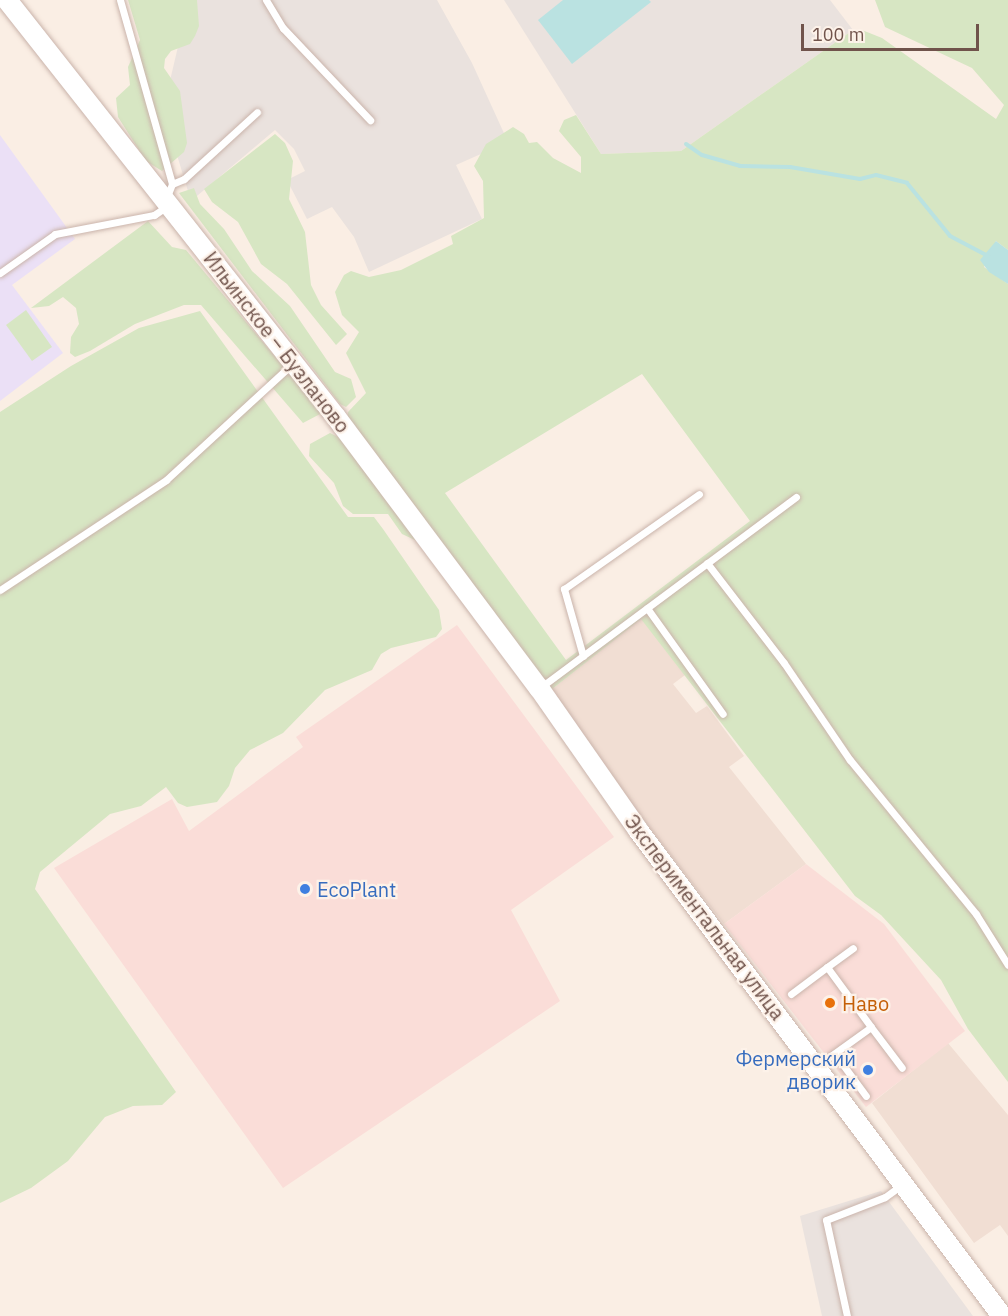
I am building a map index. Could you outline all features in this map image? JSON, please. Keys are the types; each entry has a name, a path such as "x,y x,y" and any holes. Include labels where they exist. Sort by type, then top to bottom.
{"street":[{"name":"Ильинское – Бузланово","path":"7,0 169,197 539,688"},
{"name":"Экспериментальная улица","path":"539,688 638,830 1002,1316"}],"lane":[{"path":"120,0 169,197"},
{"path":"267,0 283,28 370,120"},
{"path":"0,273 55,234 154,215 184,178 257,112"},
{"path":"0,590 166,480 293,363"},
{"path":"583,656 564,589 699,494"},
{"path":"539,688 796,497"},
{"path":"707,563 784,663 850,760 976,914 1008,965"},
{"path":"647,608 723,714"},
{"path":"791,994 853,948"},
{"path":"827,967 902,1068"},
{"path":"817,1066 871,1027"},
{"path":"835,1054 866,1096"},
{"path":"847,1316 826,1220 885,1197 904,1183"}],"shaded area":[{"path":"189,0 437,0 472,63 508,142 456,165 482,219 369,272 354,237 332,207 307,219 287,180 305,171 294,149 275,130 191,201 173,142 168,89"},
{"path":"504,0 830,0 853,30 681,151 601,154"},
{"path":"0,135 75,239 12,285 63,353 0,401"},
{"path":"641,618 685,675 673,684 696,713 707,706 744,756 729,767 806,864 724,924 553,702 551,690"},
{"name":"EcoPlant","path":"457,625 614,837 511,910 560,1001 283,1188 54,868 172,799 189,831 303,747 296,737"},
{"path":"806,864 884,924 965,1031 866,1107 724,924"},
{"path":"948,1043 1008,1115 1008,1236 1000,1225 974,1243 872,1103"},
{"path":"881,1191 973,1316 822,1316 800,1216"}],"green space":[{"path":"128,0 197,0 199,26 195,36 190,44 171,51 165,59 164,68 180,91 187,143 184,152 162,171 146,161 118,117 116,98 130,85 128,67 140,40"},
{"path":"875,0 1008,0 1008,250 996,241 984,267 1008,284 1008,1082 968,1029 941,980 881,915 855,896 641,619 551,690 347,421 348,412 366,393 346,353 359,332 342,315 335,292 344,275 351,271 369,277 401,270 453,244 451,236 484,218 483,181 474,166 486,144 513,127 524,134 529,143 537,142 553,158 581,173 581,157 559,131 564,120 576,115 601,154 681,151 853,30 862,30 882,38 996,119 1004,105 972,68 885,27","holes":["642,374 750,521 566,660 445,493"]},
{"path":"275,134 285,143 293,161 289,199 305,232 311,285 321,305 347,334 336,345 287,284 261,264 238,222 212,202 204,189"},
{"path":"194,188 200,204 224,229 252,271 290,306 335,372 351,379 356,397 346,407 340,404 179,193"},
{"path":"148,221 172,247 186,250 322,413 303,423 201,305 184,305 135,324 90,351 75,357 70,353 71,337 79,324 76,308 63,297 49,306 31,308"},
{"path":"26,310 52,347 32,361 6,325"},
{"path":"200,311 348,517 374,517 439,610 442,629 436,637 391,648 381,654 372,670 325,690 283,733 250,750 235,768 229,786 217,802 187,807 178,803 166,787 141,806 110,814 40,872 35,889 176,1092 162,1105 133,1106 105,1117 68,1161 31,1188 0,1203 0,412 71,366 139,328"},
{"path":"330,433 340,438 417,541 402,534 388,514 353,514 343,506 334,483 309,456 310,444"}],"water":[{"path":"563,0 649,0 651,2 572,64 538,20"},
{"path":"996,241 1008,250 1008,284 989,272 980,260"}],"waterway":[{"path":"686,144 702,155 740,166 790,167 860,179 876,175 907,183 950,236 988,256"}],"place":[{"name":"EcoPlant","path":"305,889"},
{"name":"Наво","path":"830,1003"},
{"name":"Фермерский дворик","path":"868,1070"}]}
